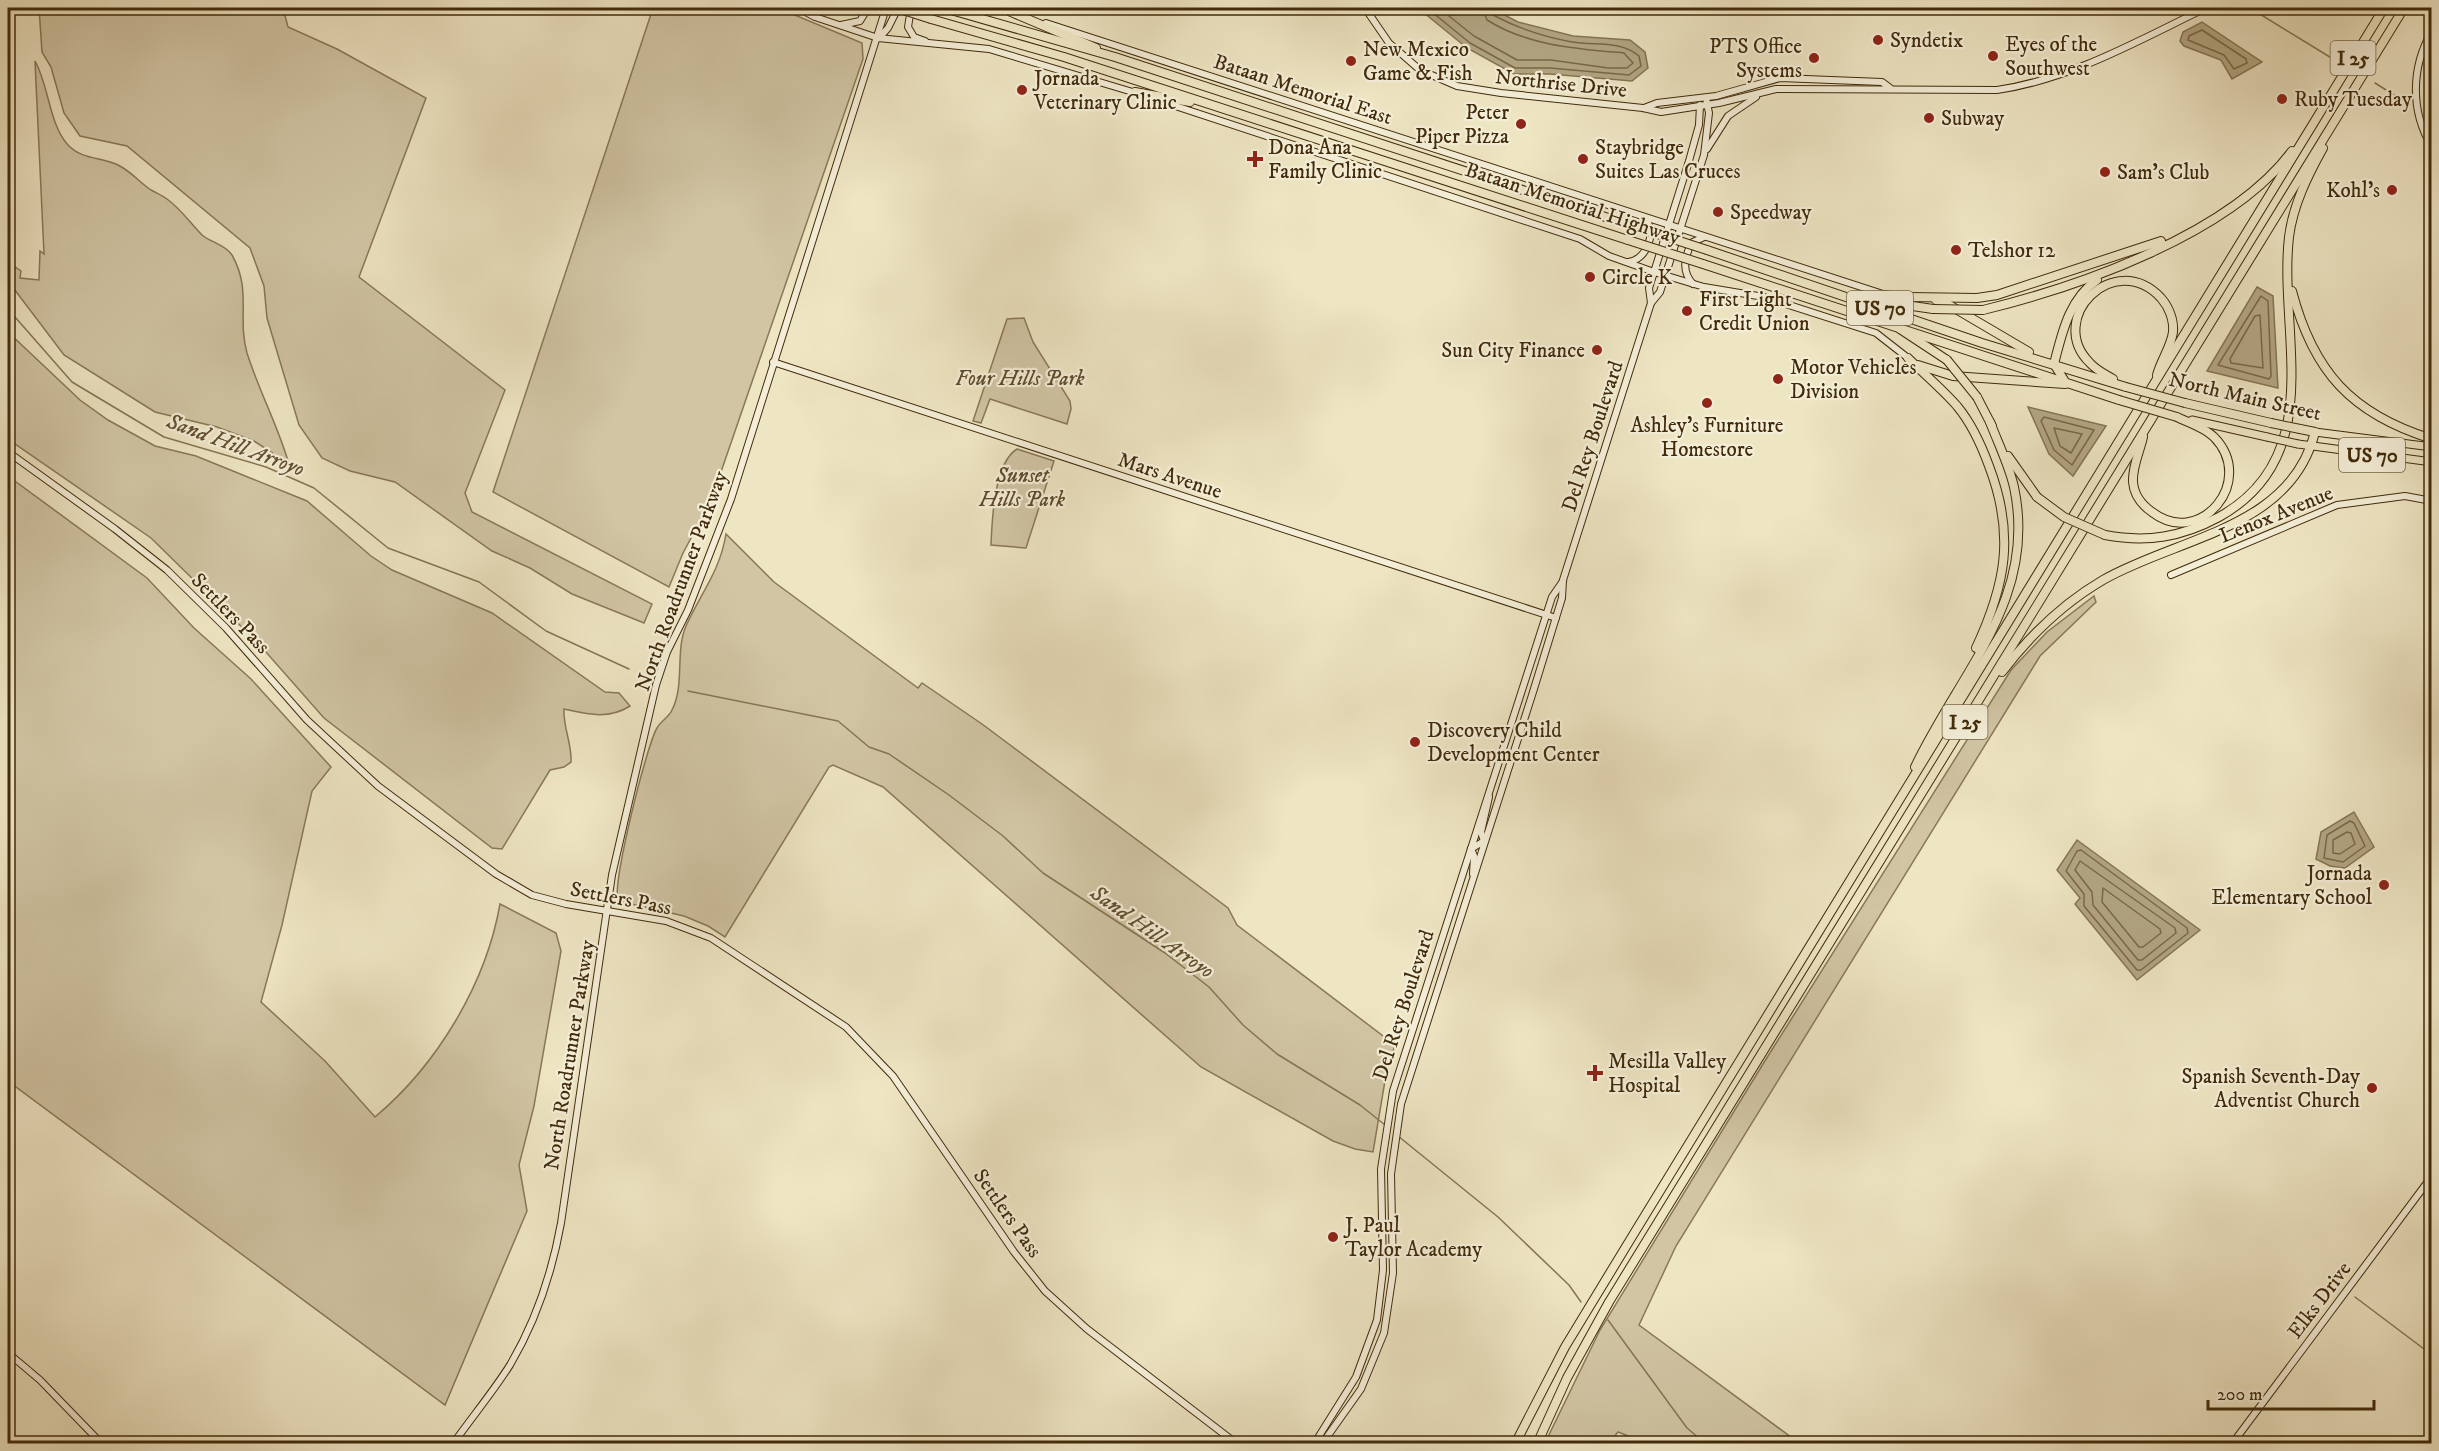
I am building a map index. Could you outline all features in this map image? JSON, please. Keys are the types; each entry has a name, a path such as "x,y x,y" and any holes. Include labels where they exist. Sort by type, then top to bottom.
{"highway":[{"name":"Bataan Memorial Highway","path":"898,8 1217,106 2065,380"},
{"name":"Bataan Memorial Highway","path":"944,8 1115,57 1707,250 1982,343 2054,364"},
{"name":"I 25","path":"1515,1443 1565,1347 2384,8"},
{"name":"I 25","path":"1537,1443 1567,1378 1610,1302 2404,8"},
{"path":"1011,12 1115,57"},
{"path":"1895,325 1947,360 1977,397 2015,469 2037,497 2064,517 2105,535 2130,539 2161,538 2194,530 2238,504 2259,484 2271,466 2284,435 2293,395 2287,263 2289,235 2296,205 2312,169 2353,91"},
{"path":"1135,92 1217,106"},
{"path":"1828,290 1836,289 1885,303 1933,309 1983,310 2052,293 2110,272 2225,211 2266,180 2290,153 2321,109"},
{"path":"1909,297 1997,295 2190,231"},
{"path":"2287,263 2302,329 2317,359 2342,389 2365,409 2412,433 2432,440"},
{"path":"2054,364 2067,320 2078,297 2110,272"},
{"path":"2126,387 2091,365 2081,350 2076,331 2081,309 2090,296 2110,283 2126,280 2141,283 2155,291 2166,303 2171,316 2172,338 2153,387"},
{"path":"1909,297 1944,302 2020,348 2054,364 2065,380"},
{"path":"1908,358 1920,366 1953,376 2075,384"},
{"path":"1908,358 1957,406 1970,424 1988,463 2004,512 2005,540 2002,572 1980,638 1961,682"},
{"name":"North Main Street","path":"2054,364 2185,403 2315,432"},
{"name":"US 70","path":"2065,380 2075,384"},
{"name":"North Main Street","path":"2075,384 2177,417"},
{"path":"2145,427 2133,478 2136,495 2157,516 2183,522 2201,518 2210,512 2224,496 2229,474 2228,459 2212,435 2177,417"},
{"path":"1897,805 2007,599 2019,550 2020,530 2013,484 1990,423"},
{"path":"1966,720 2023,644 2052,615 2106,579 2221,529 2268,503 2294,481 2304,466 2315,432"}],"main road":[{"path":"798,8 838,25 878,38 989,49 1135,92 1580,239 1609,256 1665,276 1694,284 1764,297 1876,333 1908,358"},
{"path":"838,25 860,21 868,8"},
{"name":"North Roadrunner Parkway","path":"453,1443 519,1349 537,1312 550,1273 562,1213 612,875 656,685 667,652 688,610 731,499 886,8"},
{"name":"North Roadrunner Parkway","path":"878,38 888,28 898,8"},
{"path":"911,8 907,23 911,34 917,39 935,44"},
{"name":"Bataan Memorial East","path":"996,8 1883,294 1909,297"},
{"name":"Northrise Drive","path":"1365,8 1382,36 1402,57 1420,70 1457,86 1661,112 1704,106 1776,88"},
{"path":"1704,155 1717,129 1728,116 1753,98 1776,88 1882,91 1890,88 1997,90 2026,86 2069,71 2206,8"},
{"path":"2432,31 2420,57 2416,82 2418,112 2432,147"},
{"name":"Northrise Drive","path":"1643,108 1657,103 1703,98 1737,91 1780,78 1882,82 1890,88"},
{"name":"Del Rey Boulevard","path":"1322,1443 1361,1389 1384,1333 1393,1283 1391,1174 1401,1104 1556,618 1562,598 1563,580 1651,303 1658,295 1665,276 1704,155 1708,130 1703,98"},
{"name":"Del Rey Boulevard","path":"1651,303 1648,292 1704,106"},
{"path":"1689,161 1700,166"},
{"path":"1627,262 1640,258 1646,251 1650,226 1644,218"},
{"path":"1694,284 1686,274 1685,263 1691,243 1705,237"},
{"name":"Mars Avenue","path":"773,362 1556,618"},
{"name":"North Main Street","path":"2177,417 2298,444 2432,462"},
{"name":"North Main Street","path":"2315,432 2432,447"},
{"name":"Settlers Pass","path":"8,454 115,529 167,570 226,628 307,720 378,786 496,874 532,895 566,904 666,921 711,938 846,1027 870,1049 897,1082 1014,1252 1045,1291 1087,1329 1237,1443"},
{"name":"Lenox Avenue","path":"2171,576 2337,505 2405,496 2432,501"},
{"name":"Del Rey Boulevard","path":"1314,1443 1356,1377 1377,1320 1383,1270 1380,1200 1383,1150 1396,1081 1546,614 1552,597 1563,580"},
{"path":"1502,753 1512,756"},
{"path":"1497,769 1507,772"},
{"path":"1473,875 1474,856 1471,849 1484,841 1481,832 1490,805 1488,795"},
{"name":"Elks Drive","path":"2232,1443 2432,1176"},
{"path":"8,1353 40,1380 102,1443"}],"green space":[{"path":"39,8 283,8 288,27 337,49 426,98 359,277 505,390 465,493 472,512 652,604 644,623 572,594 530,568 492,551 395,482 350,471 322,458 299,425 267,318 264,286 250,248 127,146 80,136 64,113 51,67 42,52"},
{"path":"653,8 778,8 862,43 863,59 711,501 683,553 669,587 493,492"},
{"path":"35,61 57,127 68,145 86,156 112,162 123,168 172,203 202,235 232,255 238,268 243,292 243,328 247,353 289,464 254,441 217,427 155,412 64,355 8,281 8,262 21,271 20,278 39,280 40,251 44,254"},
{"name":"Four Hills Park","path":"1024,318 1033,342 1070,401 1071,409 1067,424 990,399 981,423 973,421 1007,319"},
{"path":"8,332 80,400 108,420 155,446 196,456 307,501 371,556 392,570 492,613 605,692 619,693 630,706 606,714 589,714 564,709 571,762 564,767 550,770 502,849 492,848 324,718 258,643 151,538 8,439"},
{"name":"Sunset Hills Park","path":"1017,449 1054,461 1026,548 991,545 999,479 1009,456"},
{"path":"8,476 147,578 194,628 251,679 331,767 312,791 282,925 261,1002 325,1061 375,1117 419,1073 456,1021 483,964 500,904 556,933 561,951 534,1106 519,1165 527,1211 445,1405 8,1081"},
{"path":"726,534 774,582 918,688 922,683 982,724 1228,908 1237,925 1395,1045 1386,1075 1373,1152 1355,1149 1333,1141 1201,1067 883,787 833,765 829,767 725,937 708,926 684,916 618,901 620,869 645,761 657,728 671,712 676,700 681,646 686,626 715,571"},
{"path":"2094,596 2096,602 2040,656 1676,1246 1639,1325 1799,1443 1646,1443 1618,1432 1609,1443 1545,1443 1600,1330 1763,1064 2011,670 2047,632"}],"water":[{"path":"1418,8 1491,8 1518,22 1573,36 1630,40 1645,52 1648,68 1632,81 1550,74 1514,74 1467,48"},
{"path":"2202,22 2262,62 2232,79 2221,60 2184,46 2180,41 2183,32"},
{"path":"2257,287 2273,296 2278,388 2207,371"},
{"path":"2028,407 2106,426 2073,476 2049,454"},
{"path":"2354,812 2374,847 2345,868 2330,866 2316,859 2321,832"},
{"path":"2077,840 2200,930 2137,980 2075,904 2080,898 2057,870"}],"waterway":[{"path":"2250,8 2338,62"},
{"path":"2375,83 2410,105"},
{"path":"2425,115 2432,119"},
{"name":"Sand Hill Arroyo","path":"8,309 72,382 164,437 266,467 314,488 388,548 479,582 546,631 629,669"},
{"name":"Sand Hill Arroyo","path":"688,691 838,721 869,747 889,754 949,795 1003,836 1043,873 1165,953 1209,987 1243,1025 1277,1054 1360,1105 1385,1125"},
{"name":"Sand Hill Arroyo","path":"1398,1136 1498,1217 1569,1285 1581,1302"},
{"path":"2355,1297 2432,1355"},
{"name":"Sand Hill Arroyo","path":"1608,1320 1687,1428 1706,1444"}],"place":[{"name":"Syndetix","path":"1878,40"},
{"name":"Eyes of the Southwest","path":"1993,56"},
{"name":"PTS Office Systems","path":"1814,58"},
{"name":"New Mexico Game & Fish","path":"1351,61"},
{"name":"Jornada Veterinary Clinic","path":"1022,90"},
{"name":"Ruby Tuesday","path":"2282,99"},
{"name":"Subway","path":"1929,118"},
{"name":"Peter Piper Pizza","path":"1521,124"},
{"name":"Dona Ana Family Clinic","path":"1255,159"},
{"name":"Staybridge Suites Las Cruces","path":"1583,159"},
{"name":"Sam's Club","path":"2105,172"},
{"name":"Kohl's","path":"2392,190"},
{"name":"Speedway","path":"1718,212"},
{"name":"Telshor 12","path":"1956,250"},
{"name":"Circle K","path":"1590,277"},
{"name":"First Light Credit Union","path":"1687,311"},
{"name":"Sun City Finance","path":"1597,350"},
{"name":"Motor Vehicles Division","path":"1778,379"},
{"name":"Ashley's Furniture Homestore","path":"1707,403"},
{"name":"Discovery Child Development Center","path":"1415,742"},
{"name":"Jornada Elementary School","path":"2384,885"},
{"name":"Mesilla Valley Hospital","path":"1595,1073"},
{"name":"Spanish Seventh-Day Adventist Church","path":"2372,1088"},
{"name":"J. Paul Taylor Academy","path":"1333,1237"}]}
